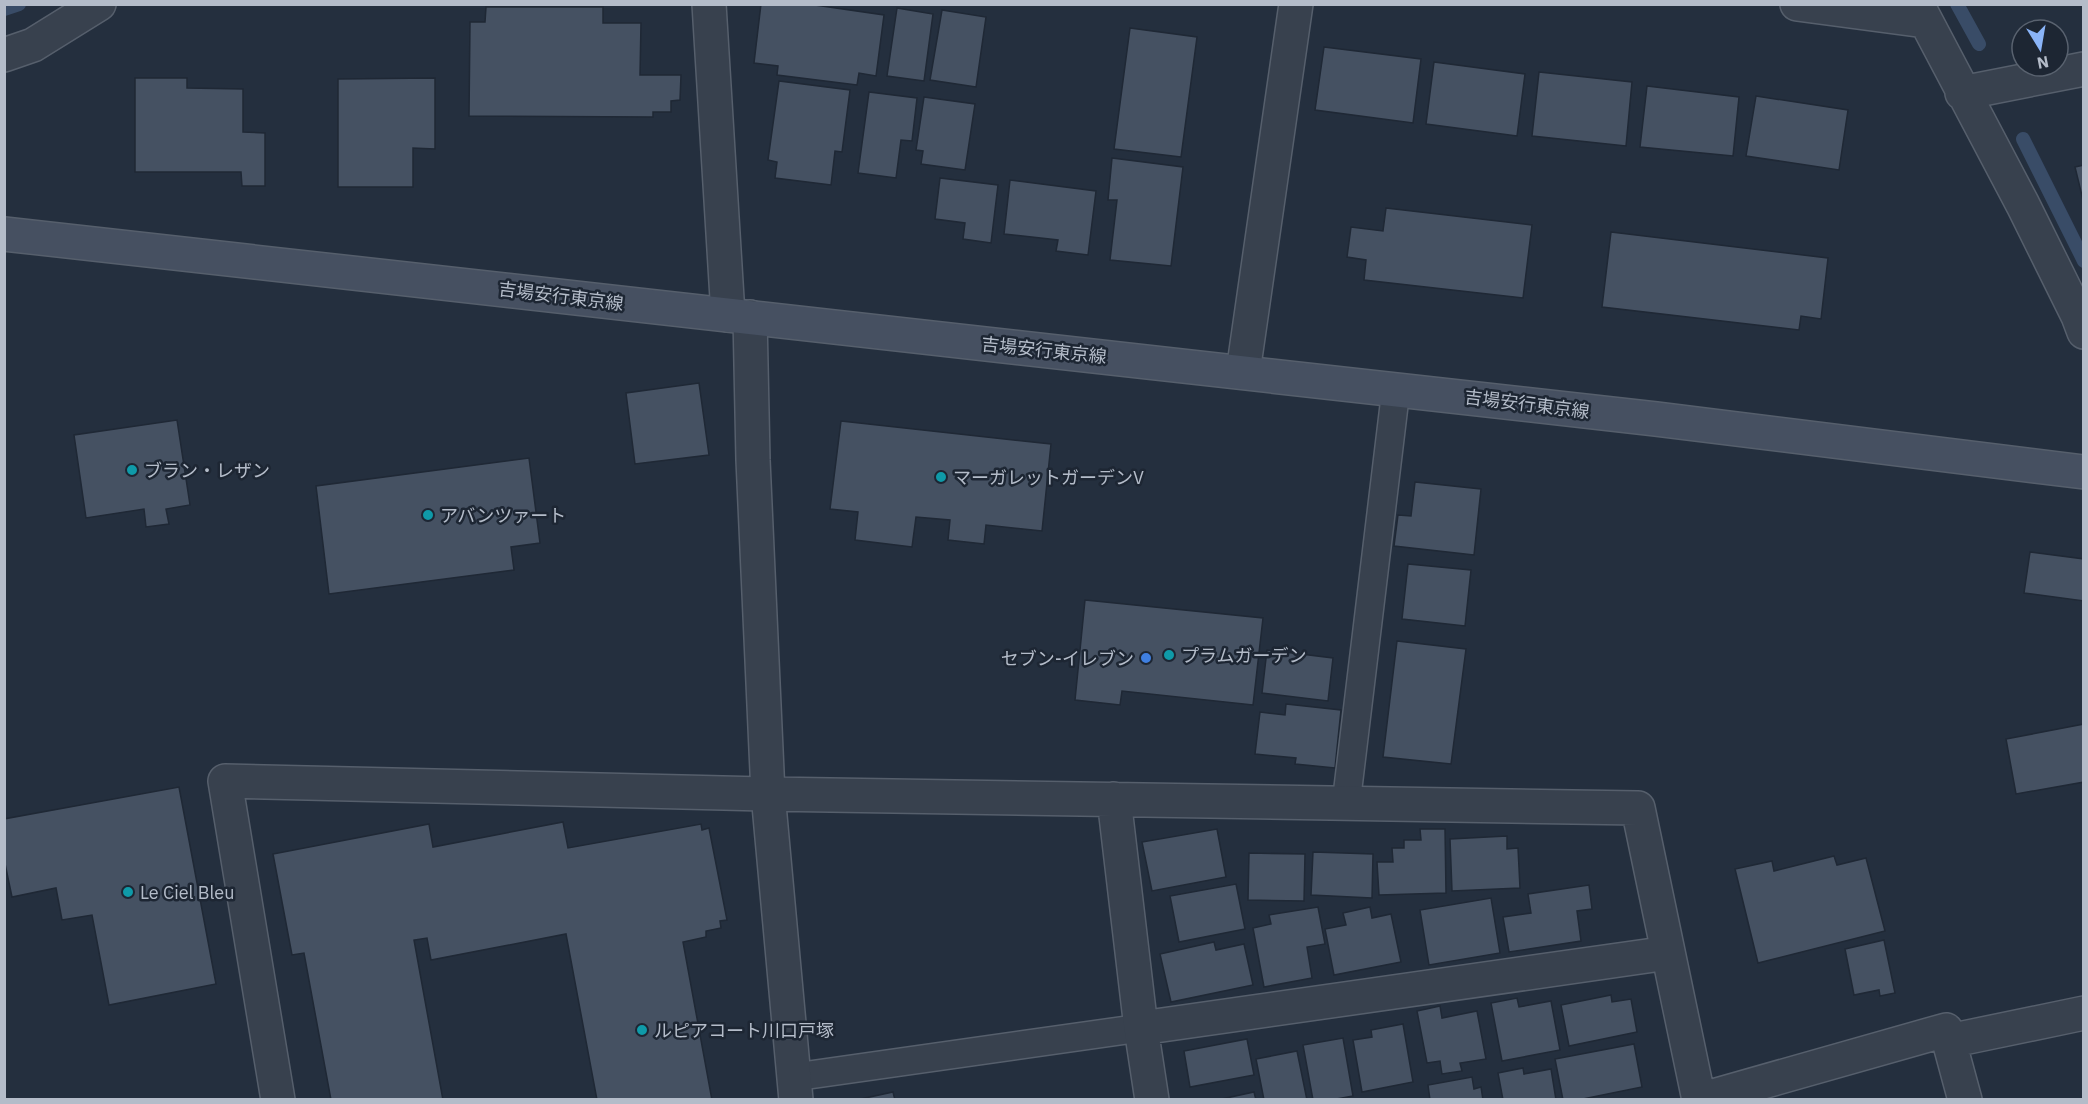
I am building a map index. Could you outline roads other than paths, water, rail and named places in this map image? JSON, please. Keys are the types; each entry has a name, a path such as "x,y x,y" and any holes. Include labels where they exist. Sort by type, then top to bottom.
{"main road":[{"name":"吉場安行東京線","path":"4,234 1396,389 2084,472"}],"street":[{"path":"4,55 33,45 99,4"},
{"path":"709,4 753,460 768,794 795,1088"},
{"path":"1243,372 1296,4"},
{"path":"1797,4 1921,13 2023,205 2084,332"},
{"path":"1962,93 2084,69"},
{"path":"278,1100 225,781 768,794 1638,808 1699,1100 1946,1030 1965,1100"},
{"path":"1114,800 1141,1028 1152,1100"},
{"path":"1141,1028 1668,953"},
{"path":"1949,1041 2084,1012"}],"lane":[{"path":"1346,804 1396,389"},
{"path":"795,1088 1141,1028"}],"waterway":[{"path":"4,9 19,4"},
{"path":"1957,4 1979,44"},
{"path":"2023,139 2084,261"}],"place":[{"name":"ブラン・レザン","path":"132,470"},
{"name":"マーガレットガーデンV","path":"941,477"},
{"name":"アバンツァート","path":"428,515"},
{"name":"プラムガーデン","path":"1169,655"},
{"name":"セブン-イレブン","path":"1146,658"},
{"name":"Le Ciel Bleu","path":"128,892"},
{"name":"ルピアコート川口戸塚","path":"642,1030"}]}
